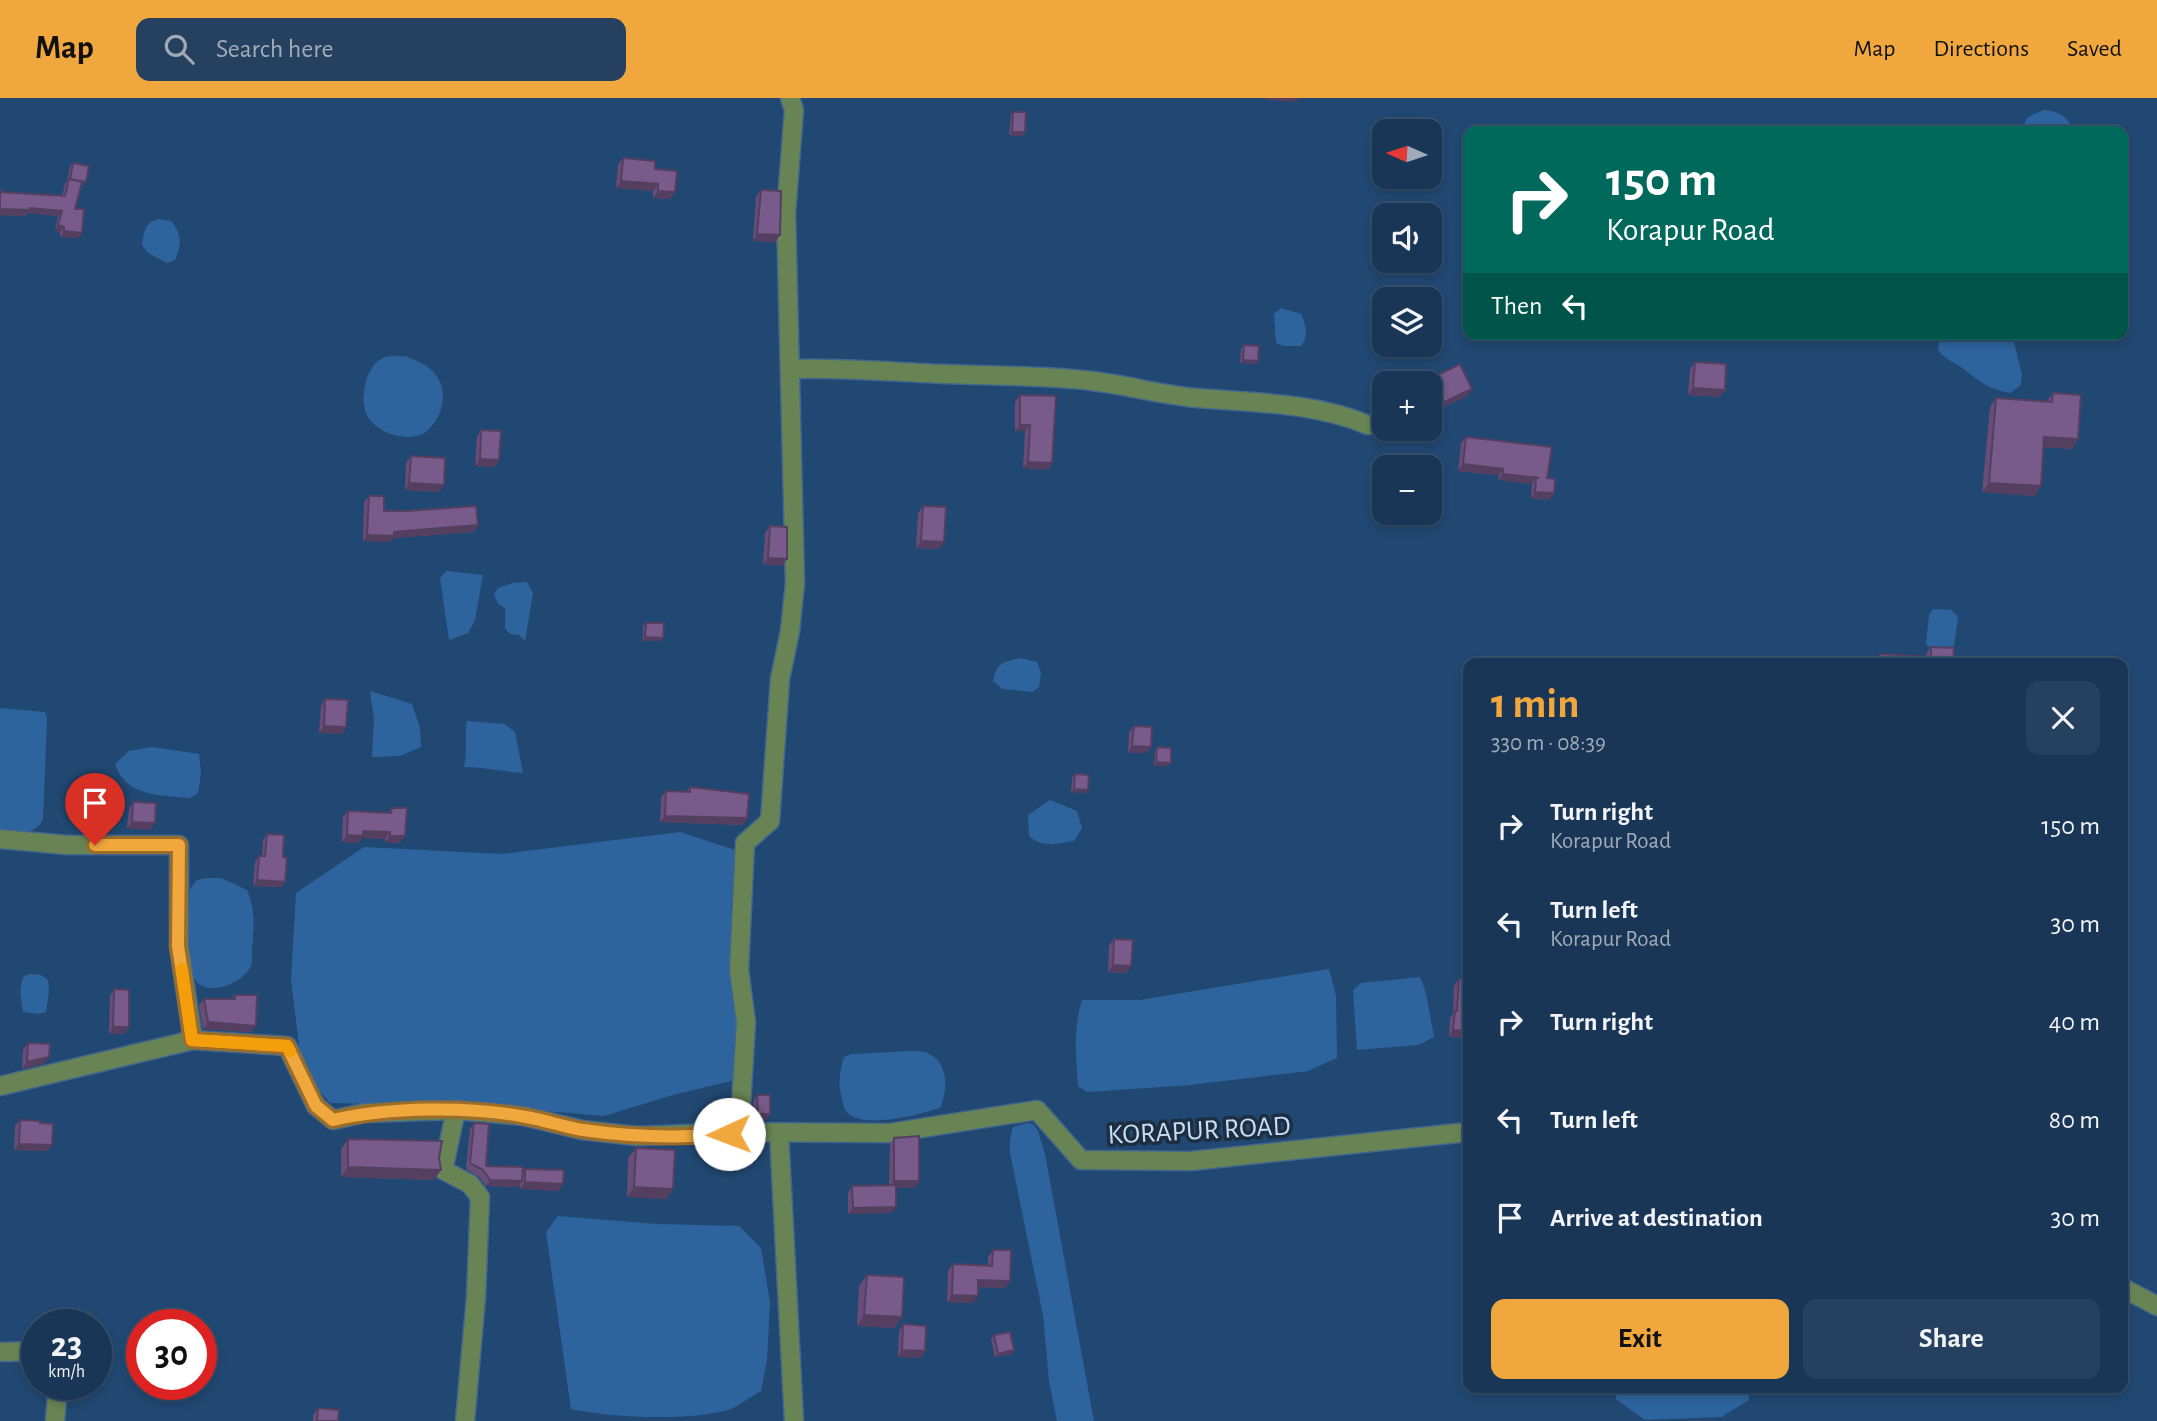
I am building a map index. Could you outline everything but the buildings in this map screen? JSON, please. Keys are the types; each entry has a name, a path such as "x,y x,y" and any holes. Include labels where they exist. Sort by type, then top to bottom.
{"street":[{"path":"743,1132 741,1106 746,1022 739,970 745,843 769,821 780,679 790,632 795,583 786,213 794,110 790,98"},
{"path":"790,369 841,368 1093,381 1195,398 1306,407 1348,416 1368,425"},
{"path":"0,839 67,845 179,845 178,946 192,1040"},
{"name":"KORAPUR ROAD","path":"0,1086 192,1040 287,1046 316,1106 333,1120 364,1112 456,1110 524,1116 582,1130 636,1136 743,1132 890,1133 1037,1110 1081,1160 1191,1161 1463,1133"},
{"path":"456,1110 443,1170 470,1184 480,1197 476,1297 465,1421"},
{"path":"779,1133 794,1421"},
{"path":"2128,1291 2157,1306"},
{"path":"0,1352 21,1351"},
{"path":"55,1421 57,1400"}],"water":[{"path":"2044,110 2054,112 2063,116 2071,126 2023,126 2028,117"},
{"path":"159,219 171,221 180,239 175,260 167,263 148,253 142,245 146,228"},
{"path":"1281,308 1301,314 1306,330 1301,346 1276,343 1274,314"},
{"path":"1939,340 2013,340 2022,375 2020,386 2010,393 1996,389 1981,382 1938,350"},
{"path":"405,356 425,365 433,372 439,379 443,397 434,423 421,435 412,437 392,434 375,425 368,418 364,401 367,378 375,364 385,357"},
{"path":"447,571 483,575 475,620 468,633 449,640 440,578"},
{"path":"527,582 533,593 525,641 519,635 510,634 505,628 505,608 498,604 494,594 498,588"},
{"path":"1933,609 1951,610 1958,617 1954,646 1935,651 1926,644 1929,615"},
{"path":"1021,658 1037,662 1041,673 1039,687 1032,692 1003,689 993,681 1001,664"},
{"path":"370,691 412,704 420,728 421,747 400,756 372,757 374,719"},
{"path":"0,708 45,712 47,717 43,819 40,825 30,831 0,831"},
{"path":"467,721 504,724 515,732 523,773 464,767"},
{"path":"152,747 199,754 201,774 198,793 190,798 156,795 127,783 115,764 129,751"},
{"path":"1050,800 1077,811 1082,828 1074,841 1045,844 1029,836 1028,815"},
{"path":"680,832 735,850 731,911 739,1024 735,1080 604,1116 489,1106 330,1103 302,1070 291,980 296,893 364,847 501,854"},
{"path":"221,878 247,890 254,919 252,960 247,973 232,983 214,988 198,983 193,976 187,945 190,889 197,880"},
{"path":"1329,969 1336,996 1337,1058 1308,1071 1190,1085 1087,1092 1078,1086 1076,1032 1082,1000 1140,1000"},
{"path":"41,975 48,980 46,1012 23,1012 21,984 24,976"},
{"path":"1420,977 1426,993 1434,1037 1418,1045 1357,1050 1353,990 1361,983"},
{"path":"914,1051 934,1057 943,1069 945,1085 940,1108 881,1120 858,1118 849,1114 844,1106 840,1085 844,1057 852,1054"},
{"path":"1033,1124 1038,1131 1045,1154 1094,1421 1057,1421 1049,1381 1043,1315 1010,1153 1013,1127"},
{"path":"558,1216 657,1224 739,1226 761,1248 770,1302 767,1360 761,1391 728,1410 692,1416 629,1416 571,1409 546,1232"},
{"path":"1615,1393 1748,1393 1749,1400 1721,1417 1645,1420 1616,1399"}],"slow traffic":[{"path":"182,969 192,1040 287,1046 290,1051"}],"route":[{"path":"95,845 179,845 178,946 192,1040 287,1046 316,1106 333,1120 364,1112 456,1110 524,1116 582,1130 636,1136 729,1134"}]}
